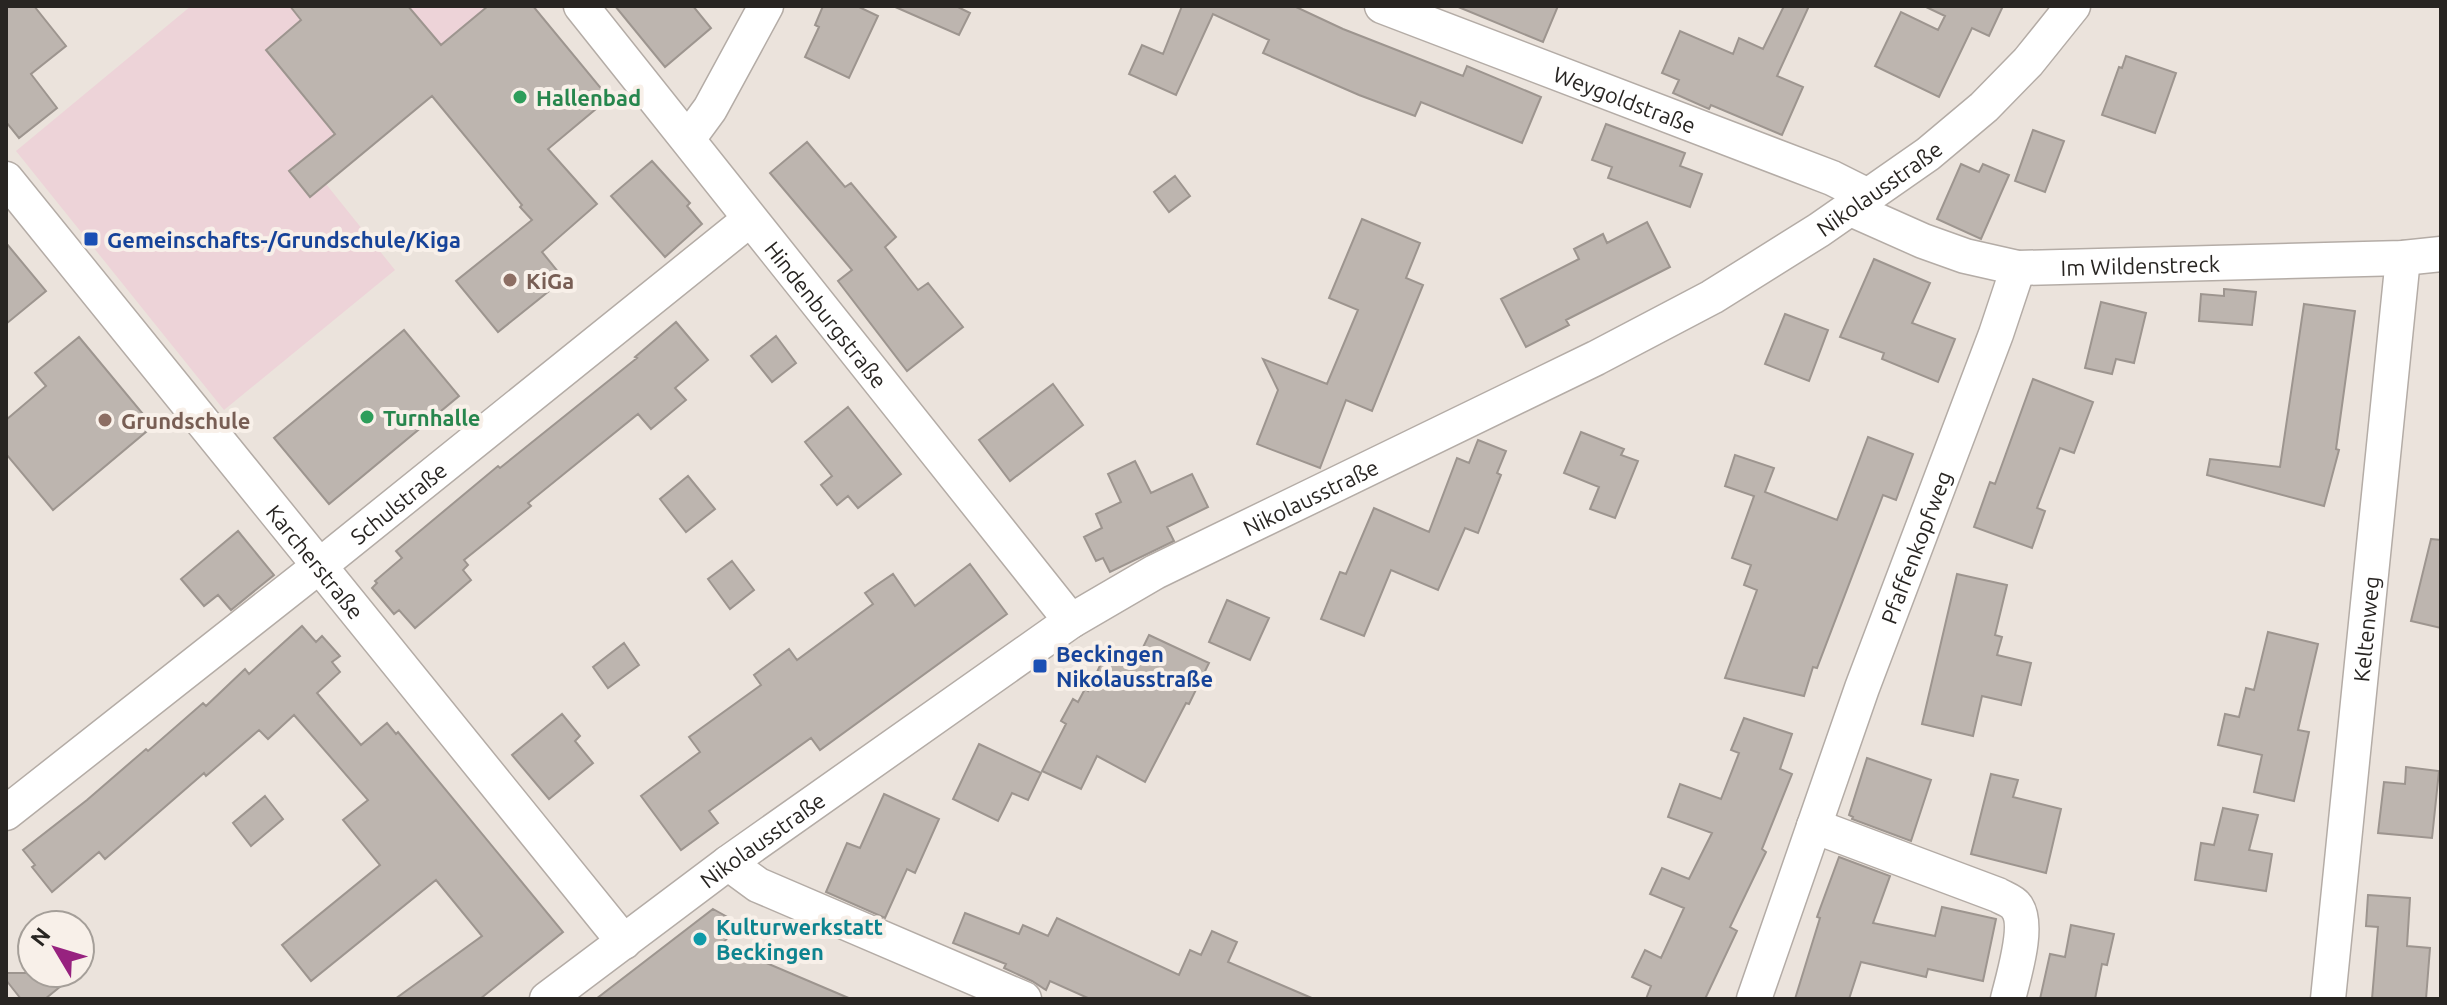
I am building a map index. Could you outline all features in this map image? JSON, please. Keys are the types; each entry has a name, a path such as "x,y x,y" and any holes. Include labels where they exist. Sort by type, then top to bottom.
{"street":[{"name":"Hindenburgstraße","path":"581,6 1071,621"},
{"path":"688,139 710,109 766,6"},
{"name":"Weygoldstraße","path":"1382,6 1832,178 1859,202"},
{"name":"Nikolausstraße","path":"547,999 728,863 1071,621 1155,572 1596,358 1699,304 1859,202 1928,154 1984,107 2028,62 2073,6"},
{"name":"Karcherstraße","path":"6,179 624,942"},
{"name":"Im Wildenstreck","path":"1859,202 1937,246 2018,268 2403,258 2441,254"},
{"name":"Schulstraße","path":"6,813 749,220"},
{"name":"Keltenweg","path":"2328,999 2403,258"},
{"name":"Pfaffenkopfweg","path":"1754,999 1862,688 2018,268"},
{"path":"1814,826 1998,895 2015,905 2021,919 2021,940 2008,999"},
{"path":"728,863 758,885 1024,999"}],"shaded area":[{"path":"191,6 540,6 326,184 395,270 224,410 16,151"}],"building":[{"path":"6,6 34,6 66,46 31,74 57,108 19,138 6,122"},
{"path":"290,6 408,6 441,45 488,6 533,6 609,98 548,149 597,204 542,252 564,279 498,332 456,281 532,220 432,96 310,197 289,171 335,134 266,50 301,20"},
{"path":"615,6 693,6 711,28 665,67"},
{"path":"823,6 857,6 878,16 849,78 805,57 819,27 815,25"},
{"path":"893,6 956,6 970,13 959,35"},
{"path":"1182,6 1294,6 1343,29 1463,76 1467,66 1541,97 1522,143 1421,102 1415,116 1263,53 1269,40 1213,14 1176,95 1129,74 1142,45 1163,54"},
{"path":"1456,6 1558,6 1543,42"},
{"path":"1784,6 1809,6 1777,76 1803,87 1782,135 1711,105 1709,109 1673,93 1679,80 1662,73 1680,31 1733,54 1739,38 1763,49"},
{"path":"1924,6 2003,6 1989,36 1972,28 1939,97 1875,66 1901,12 1938,30 1945,16"},
{"path":"2126,56 2176,73 2155,133 2102,115"},
{"path":"1606,124 1685,153 1680,166 1702,174 1690,207 1608,178 1612,167 1592,160"},
{"path":"2033,130 2064,141 2045,192 2015,181"},
{"path":"807,142 845,187 851,183 896,237 885,247 918,290 928,283 963,327 907,371 838,281 852,270 770,173"},
{"path":"652,161 690,203 687,206 702,224 665,257 611,196"},
{"path":"1961,164 1979,172 1983,164 2009,175 1981,239 1937,219"},
{"path":"1175,176 1190,196 1169,212 1154,192"},
{"path":"1362,219 1420,243 1406,278 1423,285 1372,411 1346,400 1320,468 1257,444 1278,390 1263,359 1327,384 1358,310 1329,298"},
{"path":"1647,222 1670,267 1566,320 1569,325 1526,347 1501,299 1579,259 1574,249 1603,234 1607,243"},
{"path":"6,243 46,291 6,324"},
{"path":"1874,259 1930,283 1912,323 1955,339 1938,382 1882,359 1884,353 1840,337"},
{"path":"2224,289 2256,292 2252,325 2199,321 2201,294 2224,296"},
{"path":"2101,302 2146,313 2134,363 2116,359 2112,374 2085,368"},
{"path":"2304,304 2355,311 2336,449 2339,450 2324,506 2207,475 2210,459 2280,467"},
{"path":"1785,314 1828,330 1809,381 1765,364"},
{"path":"676,322 708,360 675,388 686,400 651,429 638,414 528,503 531,506 464,560 468,565 463,570 471,580 415,628 399,610 394,614 372,588 377,583 375,581 402,558 396,551 498,466 500,468 637,358"},
{"name":"Turnhalle","path":"404,330 459,396 329,504 274,438"},
{"path":"776,336 796,363 772,382 751,356"},
{"name":"Grundschule","path":"79,337 153,426 53,510 6,454 6,420 46,386 35,373"},
{"path":"2033,379 2093,402 2074,453 2060,448 2037,508 2045,511 2032,548 1974,527 1990,482 1995,484"},
{"path":"1053,384 1083,425 1010,481 979,440"},
{"path":"848,407 901,474 858,508 848,496 837,505 821,485 832,476 805,442"},
{"path":"1581,432 1624,449 1621,455 1638,461 1615,518 1590,509 1599,487 1564,473"},
{"path":"1868,437 1913,454 1896,500 1883,495 1804,696 1725,678 1757,590 1744,585 1751,565 1732,558 1754,496 1725,486 1735,455 1774,468 1765,492 1837,520"},
{"path":"1478,440 1506,451 1497,473 1501,475 1478,533 1465,528 1438,590 1391,570 1364,636 1321,619 1340,572 1346,574 1374,508 1429,532 1457,458 1469,463"},
{"path":"1135,461 1151,493 1192,474 1208,507 1167,527 1174,541 1110,572 1103,558 1096,561 1084,537 1102,528 1096,514 1121,502 1108,474"},
{"path":"688,476 715,509 686,532 660,499"},
{"path":"238,531 274,575 231,610 218,595 204,606 181,579"},
{"path":"2431,539 2441,540 2441,628 2411,621"},
{"path":"732,561 754,590 730,609 708,579"},
{"path":"970,564 1007,614 820,750 811,738 709,811 718,823 681,850 641,796 700,752 689,737 761,685 754,675 789,649 797,660 873,604 865,593 893,574 915,606"},
{"path":"1957,574 2007,585 1995,635 2002,637 1997,655 2031,663 2021,705 1982,696 1973,736 1922,724"},
{"path":"1227,600 1269,618 1250,660 1209,642"},
{"path":"302,626 316,642 322,636 340,656 332,662 340,672 317,693 361,745 387,723 396,734 398,732 563,932 480,999 395,999 482,936 436,880 311,981 282,945 380,865 343,820 368,800 294,715 268,739 259,730 105,859 99,852 52,892 23,850 203,703 206,706 245,669 249,674"},
{"path":"2268,632 2318,644 2298,730 2309,732 2294,801 2254,792 2262,755 2218,745 2225,714 2239,717 2246,688 2254,690"},
{"path":"1149,635 1209,663 1145,782 1097,756 1081,789 1042,771 1066,724 1061,721 1073,699 1078,702 1085,689 1088,691 1105,655 1133,668"},
{"path":"624,643 639,665 608,688 593,667"},
{"path":"562,714 580,736 575,741 593,763 549,799 512,755"},
{"path":"1744,718 1792,734 1780,769 1792,774 1762,849 1766,852 1730,927 1737,931 1705,999 1646,999 1651,986 1632,977 1645,950 1661,958 1684,908 1650,894 1662,868 1689,879 1712,833 1668,817 1680,784 1721,799 1739,753 1731,750"},
{"path":"979,744 1041,773 1028,800 1012,793 998,821 953,799"},
{"path":"1867,758 1931,780 1911,841 1852,819 1849,815"},
{"path":"2406,767 2439,771 2432,838 2378,833 2384,782 2405,784"},
{"path":"1991,774 2018,780 2013,797 2061,809 2046,873 1971,854"},
{"path":"884,794 939,819 915,873 907,869 885,918 826,892 847,843 860,848"},
{"path":"265,796 283,819 251,846 233,823"},
{"path":"2223,808 2258,815 2249,850 2272,854 2266,891 2195,880 2201,843 2214,845"},
{"path":"1839,857 1890,876 1873,923 1935,936 1942,907 1996,919 1983,981 1928,969 1926,977 1861,962 1849,999 1795,999 1820,918 1817,917"},
{"path":"2368,895 2410,898 2407,946 2430,948 2426,999 2372,999 2378,927 2366,926"},
{"name":"Kulturwerkstatt Beckingen","path":"713,909 740,924 722,944 851,999 596,999"},
{"path":"965,913 1019,934 1023,925 1048,936 1057,918 1179,975 1190,950 1201,955 1212,931 1237,942 1228,962 1314,999 1090,999 1050,981 1046,990 1004,968 1006,964 953,943"},
{"path":"2071,925 2114,934 2107,965 2102,964 2095,999 2040,999 2050,954 2065,957"},
{"path":"6,973 16,973 16,989 57,989 45,999 21,999 6,980"}],"place":[{"name":"Hallenbad","path":"520,97"},
{"name":"Gemeinschafts-/Grundschule/Kiga","path":"91,239"},
{"name":"KiGa","path":"510,280"},
{"name":"Turnhalle","path":"367,417"},
{"name":"Grundschule","path":"105,420"},
{"name":"Beckingen Nikolausstraße","path":"1040,666"},
{"name":"Kulturwerkstatt Beckingen","path":"700,939"}]}
